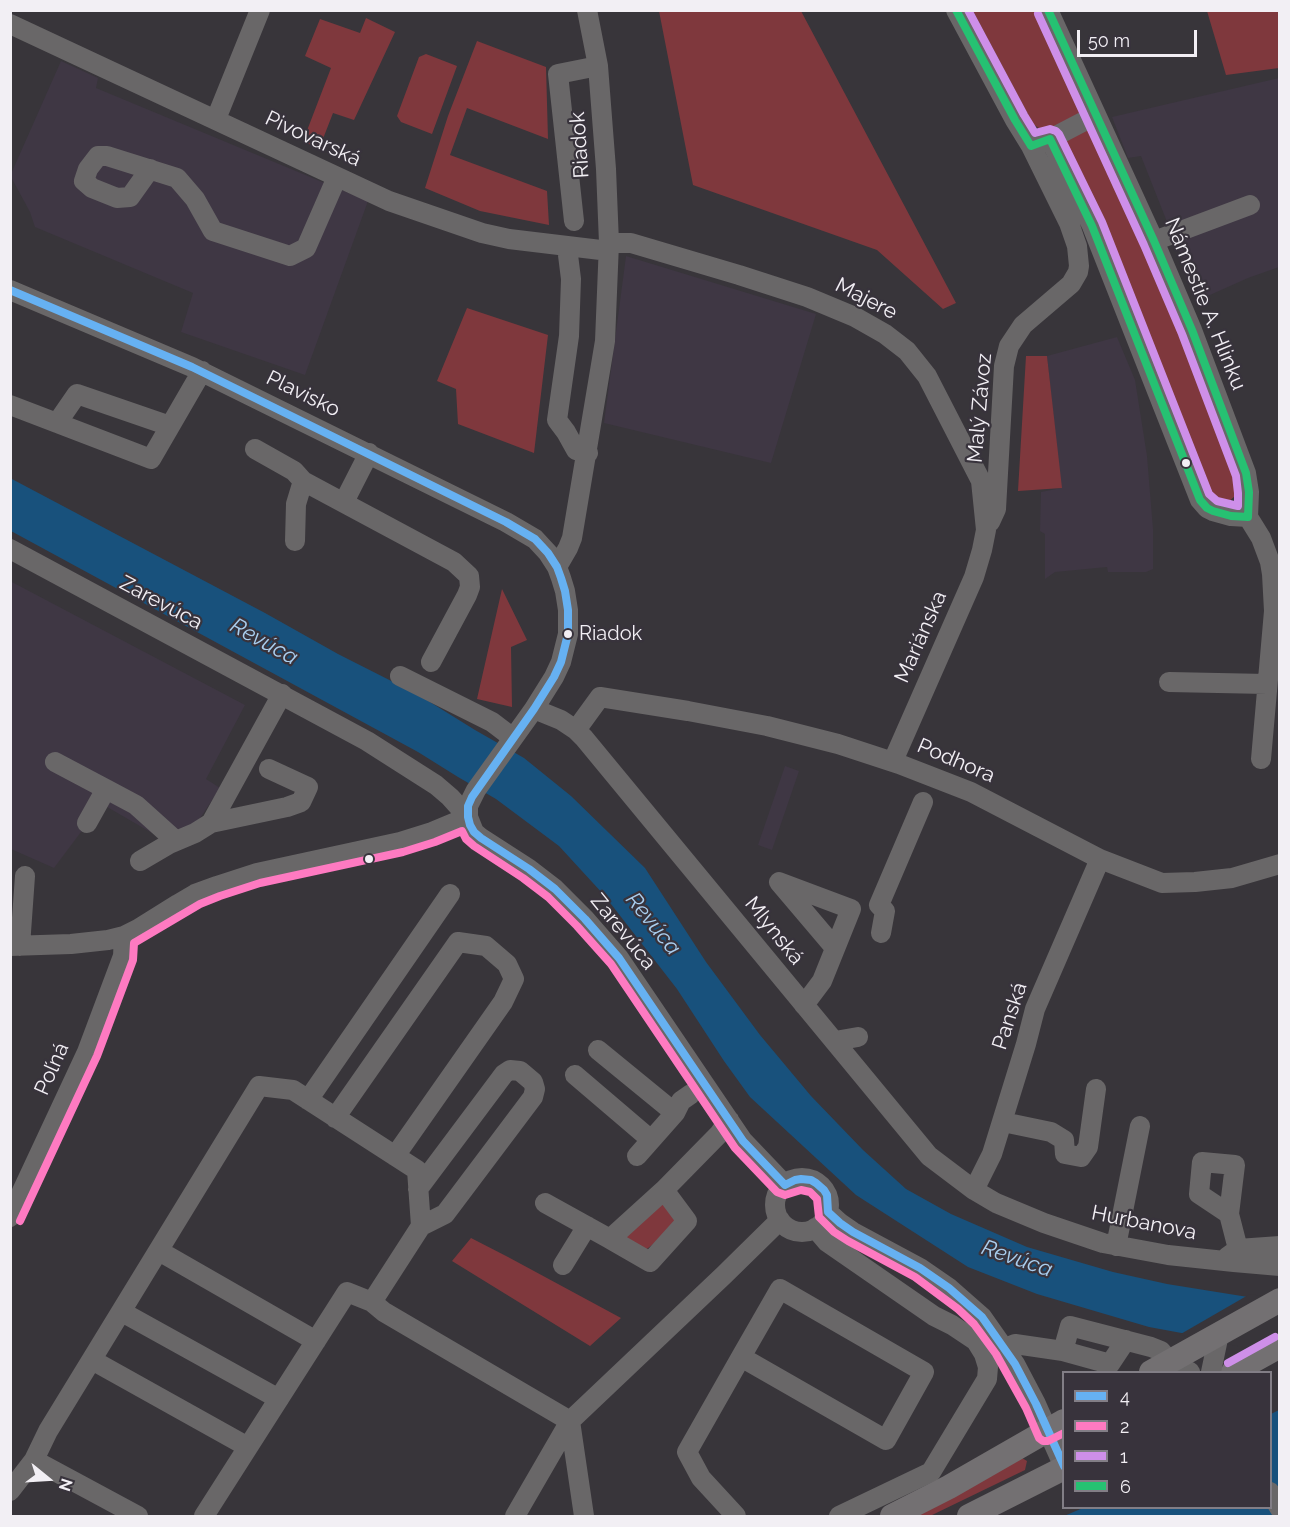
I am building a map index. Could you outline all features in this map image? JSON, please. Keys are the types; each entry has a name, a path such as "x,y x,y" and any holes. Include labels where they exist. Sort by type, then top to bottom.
{"main road":[{"path":"1170,1369 1280,1299"},
{"path":"1235,1371 1272,1350"},
{"path":"892,1516 949,1487 1055,1426"},
{"path":"969,1516 1062,1469"}],"street":[{"path":"216,119 260,10"},
{"name":"Riadok","path":"557,567 572,538 605,341 609,247 606,169 598,66 587,10"},
{"path":"956,10 1031,146 1050,139 1096,115"},
{"name":"Námestie A. Hlinku","path":"1048,10 1154,241 1192,330 1246,473 1249,492 1248,517"},
{"name":"Pivovarská","path":"10,24 389,201 482,233 508,239 567,247 609,247"},
{"path":"574,221 558,74 598,66"},
{"path":"1050,139 1092,226 1200,500 1212,511 1231,516 1248,517 1261,538 1270,562 1277,612 1267,684 1261,759"},
{"name":"Malý Závoz","path":"986,530 996,509 1004,366 1009,346 1023,325 1071,284 1079,266 1077,246 1069,223 1031,146"},
{"path":"150,170 177,178 195,199 213,231 290,256 306,248 338,177"},
{"path":"1154,241 1250,205"},
{"name":"Majere","path":"609,247 631,243 739,274 807,297 855,317 885,334 907,351 927,376 981,481 986,530"},
{"path":"567,247 571,279 569,336 557,420 576,450 588,453"},
{"name":"Plavisko","path":"10,290 202,371 498,517 535,539 557,567"},
{"path":"10,405 151,459 202,371"},
{"path":"57,423 77,394 170,426"},
{"path":"255,449 294,471 303,481 454,562 469,576 470,587 467,595 431,662"},
{"path":"344,502 369,453"},
{"path":"295,541 296,504 303,481"},
{"name":"Mariánska","path":"893,761 974,577 986,530"},
{"name":"Zarevúca","path":"10,549 367,741 436,785 468,817 474,832 530,869 585,919 619,958 696,1087 729,1120 743,1141 785,1185"},
{"path":"25,876 15,946 90,943 124,936 186,899 217,886 257,873 400,842 468,817 468,806 476,790 534,709 554,678 561,662 568,634 568,610 565,591 557,567"},
{"path":"400,676 492,722 510,742"},
{"path":"1168,682 1267,684"},
{"path":"211,823 282,694"},
{"name":"Podhora","path":"576,730 600,697 767,726 838,744 893,761 927,791 971,792 1100,859 1162,883 1232,878 1280,864"},
{"name":"Mlynská","path":"534,709 561,720 576,730 929,1156 974,1190"},
{"path":"56,762 136,806 176,841"},
{"path":"140,861 211,823 301,802 308,787 269,769"},
{"path":"87,822 106,789"},
{"path":"881,933 885,911 879,905 927,791"},
{"name":"Panská","path":"974,1190 992,1154 1003,1122 1035,1009 1100,859"},
{"path":"308,1100 450,894"},
{"name":"Poľná","path":"10,1217 87,1052 123,956 124,936"},
{"path":"335,1118 458,942 486,946 507,964 514,979 503,1002 395,1156"},
{"path":"804,1005 822,981 835,948"},
{"path":"835,1041 858,1037"},
{"path":"598,1050 675,1113"},
{"path":"372,1302 421,1226 445,1214 533,1097 535,1089 533,1082 520,1071 510,1070 504,1074 418,1189"},
{"path":"575,1075 650,1139"},
{"path":"10,1491 34,1460 48,1431 259,1086 293,1090 417,1170 421,1226"},
{"path":"637,1156 675,1113 681,1101 696,1087"},
{"path":"1003,1122 1051,1132 1064,1140 1065,1154 1081,1157 1088,1147 1096,1089"},
{"path":"610,1239 664,1190 719,1134 729,1120"},
{"path":"1116,1246 1140,1126"},
{"path":"801,1179 811,1180 824,1190 828,1201 828,1212 816,1228 802,1232 789,1229 780,1220 775,1207 781,1189 801,1179"},
{"path":"545,1203 650,1262 687,1221 664,1190"},
{"name":"Hurbanova","path":"974,1190 996,1203 1044,1223 1103,1243 1168,1255 1230,1255 1280,1266"},
{"path":"828,1212 853,1232 949,1288 982,1317 1010,1356 1036,1404 1055,1426 1062,1459"},
{"path":"1229,1214 1230,1255 1280,1246"},
{"path":"515,1516 570,1421 780,1220"},
{"path":"563,1265 587,1226"},
{"path":"816,1228 827,1242 934,1316 976,1341 984,1354 988,1367 987,1379 931,1472 840,1516"},
{"path":"159,1251 316,1341"},
{"path":"736,1516 701,1478 687,1452 741,1357 780,1289 924,1372 886,1440 741,1357"},
{"path":"204,1516 346,1292 372,1302 384,1312 570,1421"},
{"path":"122,1312 279,1399"},
{"path":"1063,1351 1070,1326 1161,1351 1170,1369"},
{"path":"1010,1356 1016,1344 1063,1351 1110,1364 1126,1340"},
{"path":"1211,1371 1213,1341"},
{"path":"92,1360 248,1447"},
{"path":"570,1421 584,1516"},
{"path":"34,1460 138,1516"},
{"path":"1272,1495 1280,1509"}],"shaded area":[{"path":"659,11 801,11 956,303 943,309 877,250 693,185"},
{"path":"973,11 1034,11 1089,122 1234,464 1238,484 1235,496 1227,503 1217,503 1207,496 1058,129 1044,132 1033,124"},
{"path":"1207,11 1279,11 1279,68 1226,75"},
{"path":"366,18 395,32 354,120 333,113 319,149 303,141 331,68 305,56 320,19 360,33"},
{"path":"477,41 546,67 548,139 467,108 450,155 547,191 549,225 480,211 425,188 448,116"},
{"path":"426,54 457,66 432,134 401,122 397,116 419,57"},
{"path":"61,61 98,78 96,88 368,201 305,375 181,332 193,293 35,227 11,174"},
{"path":"1279,78 1279,267 1201,299 1173,237 1141,156 1128,158 1112,117"},
{"path":"626,256 816,314 771,463 604,423"},
{"path":"467,308 548,335 534,453 458,424 456,389 437,381"},
{"path":"1117,337 1135,380 1147,456 1153,529 1153,569 1146,572 1108,572 1107,567 1055,572 1045,579 1045,534 1040,531 1041,492 1061,488 1047,356"},
{"path":"1026,356 1047,356 1062,488 1018,491"},
{"path":"10,581 245,705 206,779 220,788 193,829 152,833 102,804 54,868 11,849"},
{"path":"502,589 527,640 511,647 512,707 477,699"},
{"path":"785,766 799,771 772,850 758,845"},
{"path":"665,1198 683,1221 643,1252 621,1237"},
{"path":"471,1238 621,1318 590,1346 452,1261"},
{"path":"1022,1458 1027,1461 1025,1470 930,1516 915,1516"}],"water":[{"name":"Revúca","path":"10,478 417,694 524,758 571,796 645,868 706,962 760,1035 811,1096 863,1150 906,1189 951,1214 1027,1247 1113,1272 1167,1284 1279,1302 1279,1351 1149,1327 1037,1294 968,1267 856,1195 750,1097 677,989 604,895 559,846 496,799 418,752 11,531"},
{"path":"1279,1410 1279,1516 1064,1516 1081,1509 1272,1509 1272,1414"}],"pier":[{"path":"1250,1294 1280,1299 1280,1354 1179,1335"}],"transit line":[{"name":"6","path":"956,10 1031,146 1050,139 1092,226 1200,500 1213,511 1231,516 1248,517 1249,492 1246,473 1192,330 1154,241 1048,10"},
{"name":"1","path":"968,10 1035,133 1050,129 1059,134 1102,222 1209,494 1217,501 1238,506 1236,476 1182,334 1144,245 1038,14"},
{"name":"4","path":"10,290 192,367 506,522 535,539 548,553 561,578 568,610 568,634 561,662 534,709 472,797 468,806 470,825 481,838 555,889 585,919 619,958 743,1141 785,1185 801,1179 816,1183 827,1195 828,1212 840,1223 920,1268 949,1288 982,1317 1015,1364 1062,1462"},
{"name":"2","path":"20,1221 97,1056 133,960 134,943 200,904 220,896 260,883 403,852 462,831 466,839 474,846 548,897 611,964 735,1148 777,1192 785,1195 801,1190 810,1192 817,1199 819,1217 834,1232 915,1277 958,1309 974,1324 996,1354 1026,1408 1039,1438 1048,1441 1062,1434"},
{"name":"1","path":"1228,1363 1275,1337"}],"place":[{"name":"Riadok","path":"568,634"}]}
